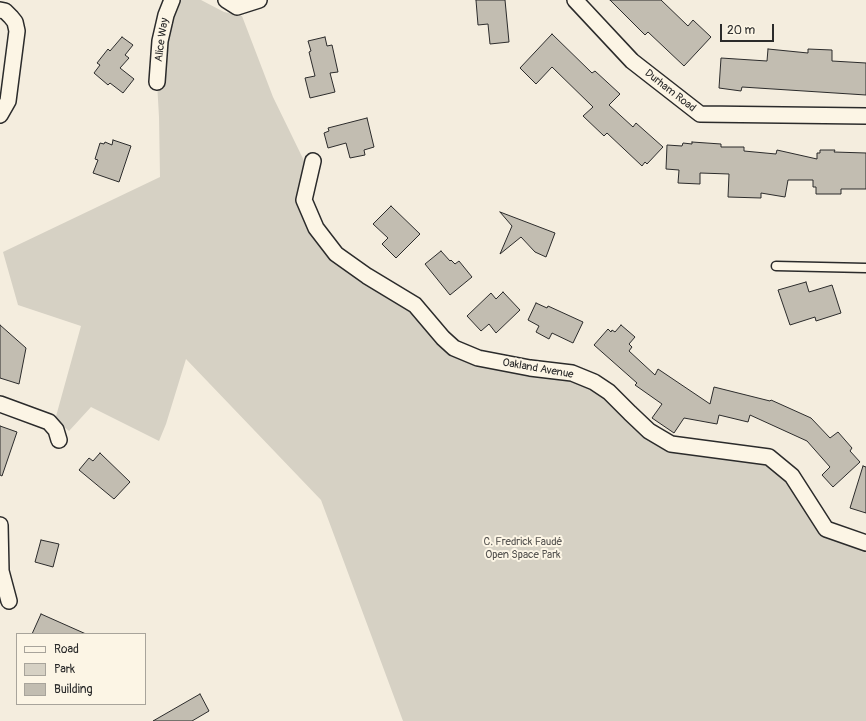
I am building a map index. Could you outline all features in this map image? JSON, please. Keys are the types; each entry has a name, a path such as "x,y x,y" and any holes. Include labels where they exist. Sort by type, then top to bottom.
{"street":[{"name":"Alice Way","path":"157,82 160,41 166,14 172,0"},
{"path":"226,0 237,7 259,0"},
{"name":"Durham Road","path":"575,0 632,61 700,114 866,116"},
{"path":"0,10 5,11 11,17 15,22 17,31 8,101 0,115"},
{"name":"Oakland Avenue","path":"312,161 304,200 316,228 328,244 336,254 367,276 415,306 443,338 454,348 478,358 530,368 572,373 594,382 609,392 649,431 671,444 769,457 792,476 826,529 866,543"},
{"path":"0,404 49,422 56,430 60,440"},
{"path":"0,525 1,571 9,601"}],"lane":[{"path":"776,266 866,268"}],"green space":[{"name":"C. Fredrick Faudé Open Space Park","path":"178,0 201,0 224,12 242,16 273,97 310,173 306,204 316,228 400,297 454,348 572,373 671,444 769,457 826,529 866,543 866,721 403,721 321,500 186,359 166,424 159,441 91,407 69,431 55,420 81,326 18,305 3,252 160,177 157,82 160,41"}],"building":[{"path":"476,0 505,0 509,42 490,44 488,24 478,25"},
{"path":"610,0 661,0 688,26 693,20 711,37 684,66 648,32 645,35"},
{"path":"552,34 592,73 595,71 620,94 609,105 633,127 636,123 663,147 647,164 645,162 642,166 607,133 604,136 583,116 593,107 552,67 536,84 520,68"},
{"path":"122,37 133,45 125,55 129,58 120,68 134,79 123,93 110,83 108,85 94,73 100,65 97,63 108,49 110,51"},
{"path":"325,37 327,46 332,45 338,72 330,73 335,92 310,98 305,78 315,76 308,41"},
{"path":"768,49 808,53 808,49 832,50 832,61 866,63 866,95 742,87 741,91 719,88 721,58 767,61"},
{"path":"367,118 374,147 364,150 365,155 350,158 346,143 328,148 324,133 329,131 328,128"},
{"path":"113,140 131,146 119,182 93,173 98,160 95,159 100,143 104,144 105,142 112,145"},
{"path":"692,142 721,144 721,147 744,147 744,151 776,154 777,150 817,159 817,153 820,153 820,150 866,153 866,189 841,189 841,194 816,194 816,187 813,187 813,180 788,180 785,197 761,193 761,198 728,197 729,174 700,173 700,184 678,183 679,170 666,169 667,145 682,146 683,143 692,144"},
{"path":"391,206 420,234 396,258 382,244 388,238 373,224"},
{"path":"500,212 555,233 546,257 535,252 521,237 500,254 512,226"},
{"path":"441,251 450,261 451,260 455,264 459,261 472,277 450,295 425,264"},
{"path":"806,282 809,292 832,285 841,313 816,321 815,317 790,325 778,290"},
{"path":"503,292 520,310 496,333 489,324 481,331 467,316 491,293 496,299"},
{"path":"536,303 547,308 548,306 583,322 573,343 552,333 549,339 536,332 539,326 528,320"},
{"path":"0,325 26,348 19,384 0,378"},
{"path":"621,325 635,337 629,344 632,347 629,351 655,375 658,369 710,404 714,387 771,400 811,418 830,438 838,432 852,448 850,451 860,462 833,487 822,475 830,467 807,441 750,415 748,422 719,415 717,424 684,418 674,433 652,418 662,404 635,385 637,383 594,345 608,329 611,332 612,330 615,332"},
{"path":"0,426 17,432 2,476 0,475"},
{"path":"100,453 130,482 114,499 79,470 89,458 93,461"},
{"path":"863,466 866,467 866,513 850,508"},
{"path":"41,540 59,544 53,567 35,562"},
{"path":"41,614 84,633 32,633"},
{"path":"200,694 209,711 192,721 153,721"}]}
